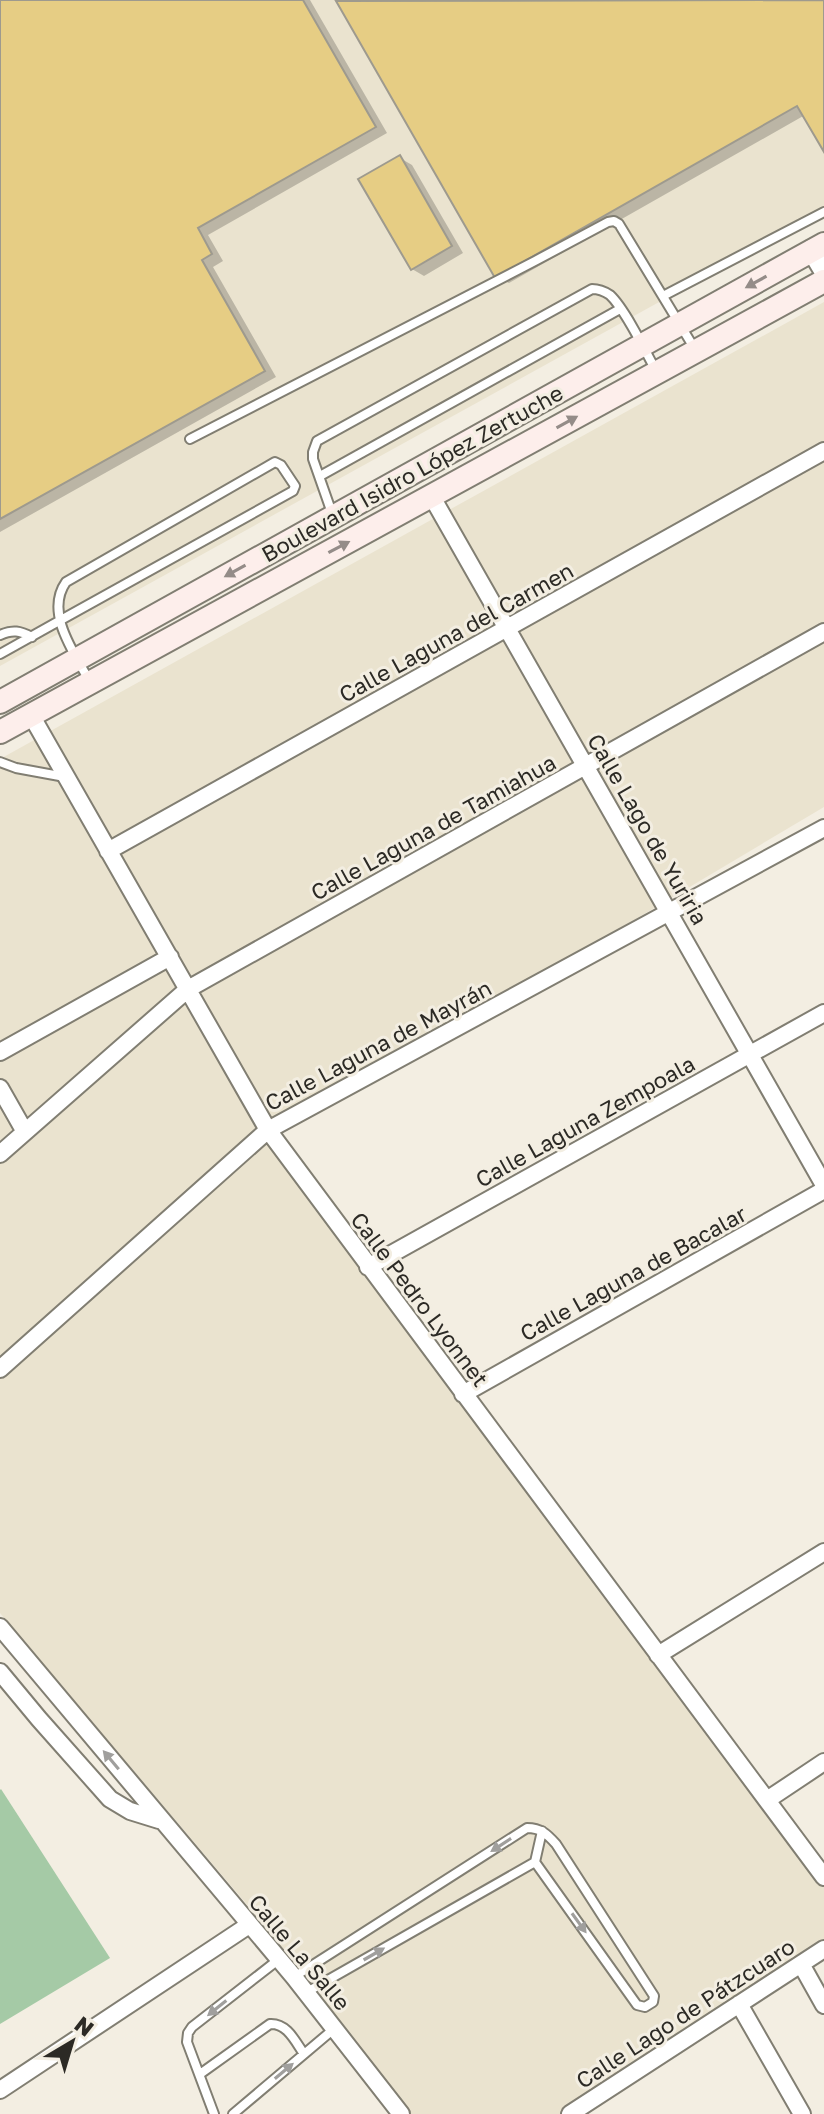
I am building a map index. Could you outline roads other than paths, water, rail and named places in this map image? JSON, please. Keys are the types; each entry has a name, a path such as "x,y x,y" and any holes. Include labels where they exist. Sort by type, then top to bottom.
{"main road":[{"name":"Boulevard Isidro López Zertuche","path":"0,702 818,247"},
{"name":"Boulevard Isidro López Zertuche","path":"0,732 824,281"},
{"path":"132,629 145,652"}],"street":[{"path":"818,247 824,270"},
{"name":"Calle Laguna del Carmen","path":"108,851 824,451"},
{"name":"Calle Lago de Yuriria","path":"432,497 824,1187"},
{"name":"Calle Laguna de Tamiahua","path":"0,1154 188,989 824,632"},
{"name":"Calle Pedro Lyonnet","path":"31,715 268,1130 824,1877"},
{"name":"Calle Laguna de Mayrán","path":"0,1369 268,1130 824,828"},
{"path":"0,1052 170,957"},
{"name":"Calle Laguna Zempoala","path":"368,1267 824,1013"},
{"path":"0,1088 25,1132"},
{"name":"Calle Laguna de Bacalar","path":"463,1394 824,1187"},
{"path":"658,1655 824,1552"},
{"name":"Calle La Salle","path":"0,1627 294,1977 401,2114"},
{"path":"0,1672 110,1799 130,1811 161,1820"},
{"path":"767,1800 824,1762"},
{"path":"0,2090 249,1925"},
{"name":"Calle Lago de Pátzcuaro","path":"570,2114 824,1949"},
{"path":"801,1964 824,2005"},
{"path":"739,2004 802,2114"}],"lane":[{"path":"663,296 824,212"},
{"path":"190,439 608,222 619,224 696,351"},
{"path":"333,517 313,459 317,441 592,289 606,293 620,309 657,373"},
{"path":"320,476 620,309"},
{"path":"0,654 32,637 59,621 293,491 295,486 281,465 275,462 66,582 58,596 59,621 91,682"},
{"path":"0,635 16,630 32,637"},
{"path":"0,762 66,777"},
{"path":"294,1977 527,1828 542,1831 556,1844 654,1996 653,2002 645,2007 637,2005 535,1862"},
{"path":"306,1992 535,1862 542,1831"},
{"path":"214,2114 187,2042 188,2033 278,1960"},
{"path":"200,2074 270,2024 283,2027 304,2054"},
{"path":"238,2112 335,2028"}]}
